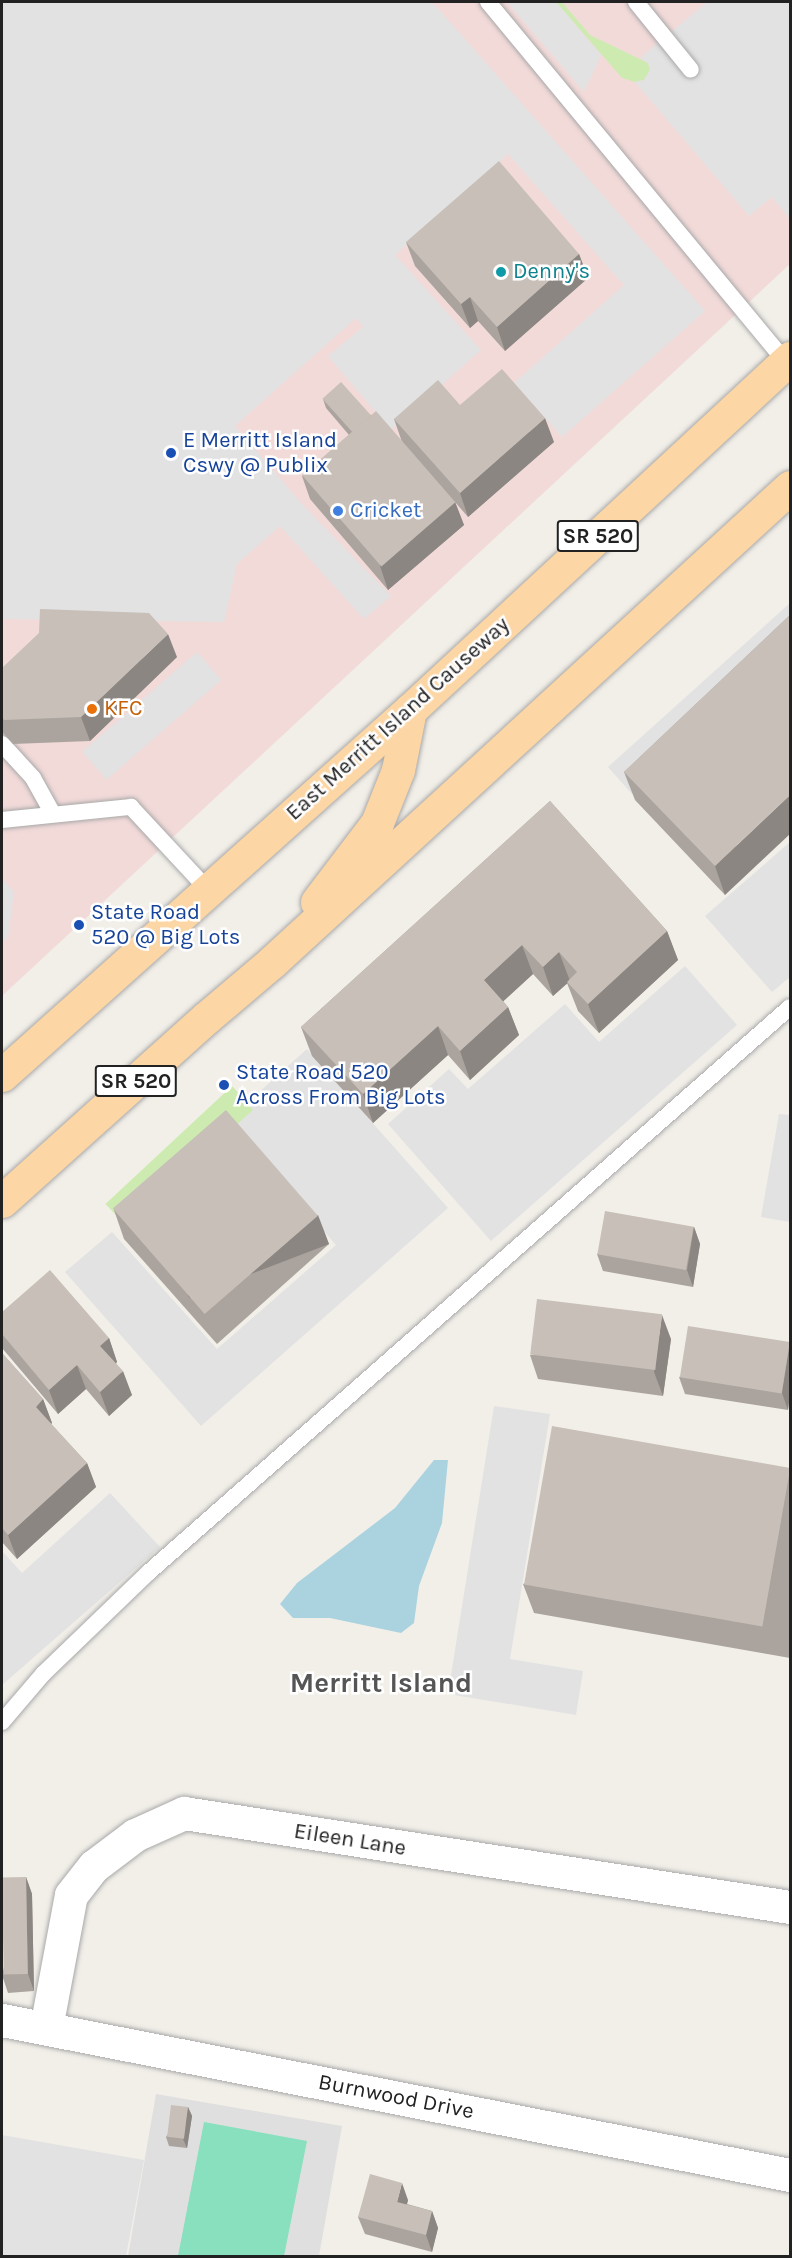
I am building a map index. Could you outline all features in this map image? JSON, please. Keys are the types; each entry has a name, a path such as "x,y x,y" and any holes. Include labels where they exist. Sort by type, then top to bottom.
{"main road":[{"name":"East Merritt Island Causeway","path":"2,1075 410,710 788,360"},
{"name":"SR 520","path":"2,1201 206,1018 272,962 790,487"},
{"path":"272,962 377,823 398,770 410,710"}],"street":[{"name":"Eileen Lane","path":"46,2028 71,1895 94,1866 135,1835 184,1813 790,1907"},
{"name":"Burnwood Drive","path":"2,2020 790,2175"}],"lane":[{"path":"488,2 788,360"},
{"path":"636,2 692,70"},
{"path":"2,744 33,778 52,814"},
{"path":"2,820 131,807 208,890"},
{"path":"2,1722 43,1674 149,1572 790,1007"}],"shaded area":[{"path":"2,2 790,2 790,264 2,996"},
{"path":"2,2 432,2 705,311 562,437 514,383 624,285 508,154 395,255 481,350 391,430 328,356 363,327 356,318 235,426 302,504 391,596 364,619 280,526 237,564 224,622 2,619"},
{"path":"507,2 556,2 601,55 584,92"},
{"path":"707,2 790,2 789,218 772,197 749,216 635,82 644,80 650,70 648,63 640,58"},
{"path":"790,603 790,650 632,794 608,767"},
{"path":"197,652 221,680 107,780 82,752"},
{"path":"790,842 790,977 772,992 705,916"},
{"path":"2,879 14,892 8,937 2,943"},
{"path":"685,966 737,1025 491,1241 388,1124 449,1069 468,1089 565,1004 599,1042"},
{"path":"307,1049 448,1208 201,1426 65,1272 112,1232 217,1349 336,1245 233,1128 253,1110 247,1103"},
{"path":"779,1114 790,1115 790,1222 761,1217"},
{"path":"494,1406 550,1414 510,1659 583,1671 576,1715 448,1694"},
{"path":"110,1493 160,1547 2,1685 2,1551 22,1573"},
{"path":"156,2094 342,2126 319,2256 128,2256"},
{"path":"2,2135 144,2160 126,2256 2,2256"}],"green space":[{"path":"556,2 562,2 590,35 648,63 650,70 644,80 635,82 622,78"},
{"path":"232,1086 255,1110 128,1228 105,1204"},
{"path":"204,2122 307,2141 284,2256 178,2256"}],"water":[{"path":"434,1460 448,1460 442,1523 419,1586 414,1623 401,1633 330,1618 293,1618 280,1604 297,1583 395,1508"}],"building":[{"name":"Denny's","path":"499,161 579,254 497,327 470,297 461,304 406,242"},
{"path":"502,369 545,418 460,493 394,419 438,380 460,405"},
{"path":"341,382 371,415 353,432 322,399"},
{"path":"376,411 455,502 381,567 302,475"},
{"path":"40,609 149,613 168,634 81,717 4,720 2,717 2,668 39,633"},
{"path":"790,615 790,795 715,866 624,772"},
{"path":"550,801 667,931 588,1004 567,982 577,972 559,952 543,967 522,945 484,980 508,1007 460,1051 438,1026 363,1094 301,1027"},
{"path":"226,1110 318,1216 205,1314 113,1208"},
{"path":"605,1211 694,1227 686,1270 597,1254"},
{"path":"50,1270 109,1338 100,1346 123,1371 100,1392 77,1365 49,1390 2,1334 2,1312"},
{"path":"537,1299 662,1314 655,1370 530,1355"},
{"path":"688,1326 790,1342 782,1393 680,1377"},
{"path":"2,1353 43,1399 36,1407 87,1463 8,1535 2,1528"},
{"path":"552,1426 790,1468 762,1627 524,1585"},
{"path":"2,1877 26,1877 28,1974 4,1974"},
{"path":"171,2105 188,2107 184,2139 167,2137"},
{"path":"370,2174 402,2183 397,2202 432,2211 426,2235 358,2217"}],"place":[{"name":"Denny's","path":"501,272"},
{"name":"E Merritt Island Cswy @ Publix","path":"171,453"},
{"name":"Cricket","path":"338,511"},
{"name":"KFC","path":"92,709"},
{"name":"State Road 520 @ Big Lots","path":"79,925"},
{"name":"State Road 520 Across From Big Lots","path":"224,1085"}],"district":[{"name":"Merritt Island","path":"381,1683"}]}
